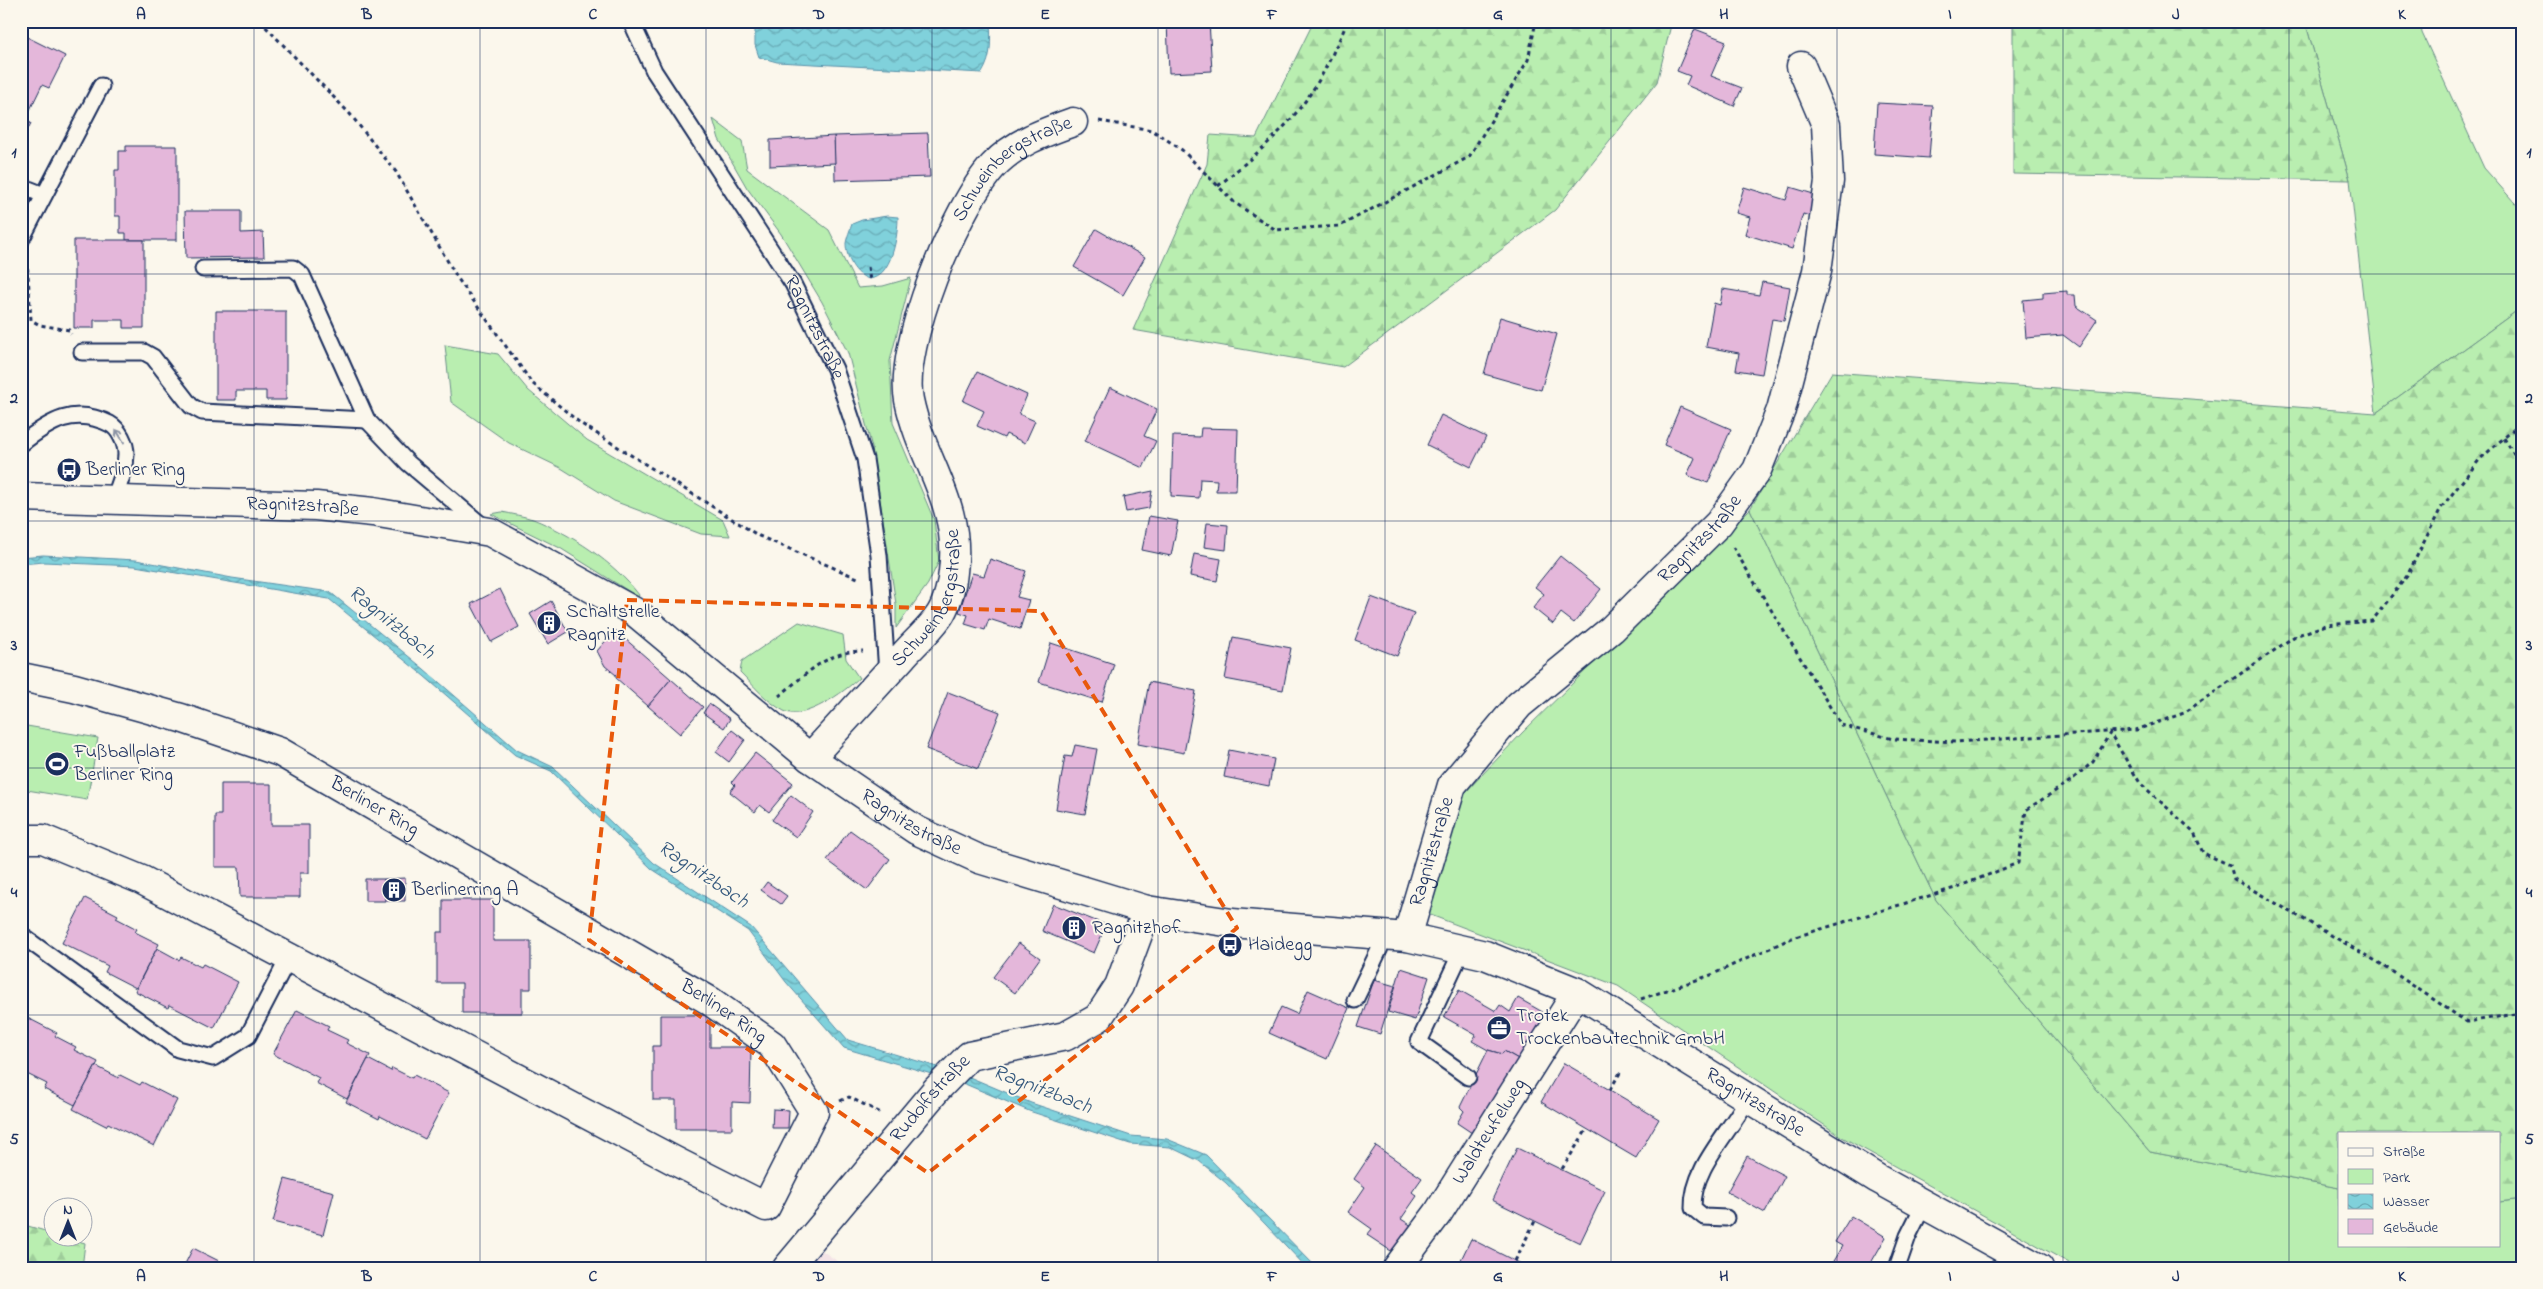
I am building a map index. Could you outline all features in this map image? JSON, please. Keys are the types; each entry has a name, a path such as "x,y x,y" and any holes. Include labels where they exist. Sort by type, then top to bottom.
{"street":[{"name":"Ragnitzstraße","path":"1407,936 1452,785 1519,705 1612,630 1719,522 1757,470 1781,410 1817,271 1829,181 1826,125 1801,66"},
{"name":"Schweinbergstraße","path":"810,758 886,661 941,613 953,573 954,525 944,492 918,431 909,398 909,364 938,263 968,201 994,165 1031,138 1073,122"},
{"name":"Ragnitzstraße","path":"21,497 316,506 373,512 490,532 635,612 810,758 916,830 979,859 1147,910 1232,923 1407,936 1485,955 1577,992 1878,1179 2039,1268"},
{"name":"Berliner Ring","path":"21,676 74,688 181,718 280,752 710,1002 772,1045 814,1112"},
{"path":"21,839 43,839 142,880 766,1207 814,1112"},
{"name":"Rudolfstraße","path":"786,1268 938,1089 969,1056 1066,1036 1098,1018 1119,986 1147,910"},
{"name":"Waldteufelweg","path":"1398,1268 1438,1214 1577,992"}],"lane":[{"name":"Ragnitzstraße","path":"631,21 654,72 793,284 835,368 865,458 879,555 886,661"},
{"path":"23,236 101,86"},
{"path":"21,186 44,195"},
{"name":"Ragnitzstraße","path":"203,269 293,268 302,275 367,420 408,463 490,532"},
{"path":"82,352 144,352 153,357 191,406 202,412 367,420"},
{"path":"21,444 52,422 76,416 87,416 113,426 124,442 126,452 124,470 114,499"},
{"path":"21,934 178,1049 213,1058 248,1036 289,957"},
{"path":"1355,1000 1380,948"},
{"path":"1460,949 1456,963 1418,1042 1468,1077"},
{"path":"1726,1218 1704,1217 1693,1208 1693,1195 1702,1172 1748,1098"},
{"path":"1898,1265 1908,1236 1924,1204"}],"path":[{"path":"260,21 350,114 396,172 458,279 532,383 580,423 759,536 881,588"},
{"path":"1218,186 1263,149 1300,111 1326,67 1346,21"},
{"name":"Schweinbergstraße","path":"1073,122 1097,121 1152,130 1182,150 1235,203 1276,230 1340,226 1469,157 1528,60 1536,21"},
{"path":"23,236 30,320 40,325 69,330 82,352"},
{"path":"868,267 870,281"},
{"path":"1719,522 1796,654 1841,724 1893,739 1956,742 2136,730 2184,713 2295,636 2326,625 2372,621 2407,576 2441,508 2480,458 2522,422"},
{"path":"2504,438 2522,468"},
{"path":"776,699 827,658 845,651 886,661"},
{"path":"1605,1010 1711,975 1792,938 1955,888 2018,864 2026,810 2069,782 2093,762 2110,733"},
{"path":"2110,733 2140,783 2194,832 2203,853 2230,865 2234,879 2381,964 2468,1022 2522,1013"},
{"path":"1610,1090 1621,1071"},
{"path":"814,1112 849,1097 905,1128"},
{"path":"1562,1169 1587,1129"},
{"path":"1515,1260 1535,1221"}],"highlighted area":[{"path":"627,600 1041,611 1237,928 928,1173 589,940"}],"shaded area":[{"path":"820,1249 847,1268 805,1268"}],"green space":[{"path":"1314,21 1672,21 1657,82 1555,210 1343,367 1133,330 1207,164 1210,135 1256,138"},
{"path":"2013,21 2305,21 2350,180 2013,174"},
{"path":"2305,21 2420,21 2422,33 2484,168 2522,211 2522,307 2376,413 2350,180"},
{"path":"713,119 742,141 747,169 829,230 858,288 883,286 911,278 890,361 893,423 934,520 939,561 928,584 896,628 896,604 872,448 848,353 822,302 781,234 747,188 719,139"},
{"path":"2522,307 2522,1199 2500,1202 2500,1132 2338,1132 2338,1188 2150,1152 1936,900 1750,509 1832,372 2376,413"},
{"path":"445,345 498,354 528,390 587,440 723,520 730,536 701,534 614,501 561,468 509,443 451,402"},
{"path":"1750,509 1936,900 2150,1152 2338,1188 2338,1246 2500,1246 2500,1202 2522,1199 2522,1268 2078,1268 1842,1137 1618,986 1428,914 1459,799 1522,733"},
{"path":"502,512 533,519 577,541 617,571 639,595 638,597 560,548 491,514"},
{"path":"799,622 843,635 846,659 859,678 824,704 813,709 792,713 784,711 772,703 740,672 742,661"},
{"name":"Fußballplatz Berliner Ring","path":"21,725 98,738 87,800 21,789"},
{"path":"21,1224 42,1230 42,1246 85,1246 82,1268 21,1268"}],"water":[{"path":"755,21 990,21 990,48 988,61 982,73 777,62 759,57 755,45"},
{"path":"887,216 898,217 895,244 883,271 869,279 860,274 852,265 846,249 847,238 852,224 862,220"},
{"name":"Ragnitzbach","path":"43,555 136,560 232,578 330,592 424,669 517,750 553,767 654,863 751,927 848,1040 967,1076 1031,1103 1131,1136 1167,1139 1206,1155 1317,1268 1307,1268 1226,1183 1199,1161 1170,1147 1130,1144 1029,1111 965,1084 844,1048 786,982 748,931 652,869 551,771 515,755 424,676 329,599 135,566 44,562 21,564 21,557"}],"building":[{"path":"1167,21 1209,21 1212,71 1169,73"},
{"path":"1695,29 1726,41 1711,76 1742,88 1734,106 1686,85 1690,76 1677,71"},
{"path":"21,34 65,56 49,88 42,85 25,120 31,123 21,143"},
{"path":"1877,103 1933,106 1929,158 1874,154"},
{"path":"928,133 930,177 835,180 834,136"},
{"path":"834,136 835,163 770,166 770,140"},
{"path":"126,146 177,146 177,240 126,240 126,233 120,233 120,216 115,216 115,170 119,170 119,151 126,151"},
{"path":"1744,187 1786,200 1790,187 1817,195 1810,216 1803,214 1792,249 1745,234 1750,217 1736,213"},
{"path":"185,211 241,211 241,233 263,232 264,257 186,258"},
{"path":"1096,229 1145,257 1123,295 1074,267"},
{"path":"74,240 144,240 144,328 124,328 124,320 94,320 94,328 74,328"},
{"path":"1762,282 1790,287 1784,321 1772,319 1762,374 1736,370 1739,353 1706,347 1714,303 1720,305 1723,289 1759,295"},
{"path":"2067,291 2067,295 2075,295 2076,306 2097,320 2079,347 2063,335 2026,338 2023,300 2043,298 2043,293"},
{"path":"216,311 286,311 286,400 266,400 266,391 236,391 236,400 216,400"},
{"path":"1500,317 1557,334 1541,390 1484,374"},
{"path":"977,372 1027,395 1019,414 1035,421 1025,443 1006,434 1004,438 977,426 984,411 963,401"},
{"path":"1110,387 1157,409 1144,436 1156,441 1143,468 1085,441"},
{"path":"1680,407 1731,429 1708,483 1687,475 1695,458 1664,445"},
{"path":"1441,415 1486,437 1471,467 1427,445"},
{"path":"1201,428 1238,429 1236,491 1216,491 1217,480 1200,479 1199,498 1171,496 1173,436 1200,437"},
{"path":"1152,491 1149,508 1126,512 1123,497"},
{"path":"1149,516 1178,521 1171,556 1142,550"},
{"path":"1207,523 1228,525 1226,550 1204,547"},
{"path":"1194,554 1221,559 1217,581 1190,576"},
{"path":"1560,556 1601,589 1574,623 1561,613 1553,624 1533,608 1544,594 1535,587"},
{"path":"990,559 1026,571 1017,597 1029,600 1020,629 989,619 985,630 965,624 968,615 959,612 972,573 984,576"},
{"path":"500,589 519,627 491,642 471,604"},
{"path":"1371,597 1414,613 1397,656 1355,640"},
{"name":"Schaltstelle Ragnitz","path":"551,601 568,632 548,644 530,614"},
{"path":"615,630 671,679 648,706 616,678 616,675 605,666 597,651"},
{"path":"1233,637 1291,648 1283,690 1225,679"},
{"path":"1051,643 1114,664 1102,702 1039,682"},
{"path":"671,679 703,707 680,734 648,706"},
{"path":"1149,682 1196,691 1184,753 1138,744"},
{"path":"948,692 1000,712 978,769 926,749"},
{"path":"709,704 730,719 724,728 703,713"},
{"path":"732,730 745,740 729,762 716,752"},
{"path":"1075,745 1097,749 1085,814 1056,809 1065,756 1072,757"},
{"path":"1229,750 1274,759 1269,786 1224,777"},
{"path":"755,753 793,783 769,812 760,805 755,812 730,792 735,785 732,782"},
{"path":"221,784 271,784 271,825 309,825 309,873 300,873 300,897 240,897 239,867 215,867 215,815 221,815"},
{"path":"791,795 813,812 796,837 772,820"},
{"path":"850,830 890,859 867,890 827,860"},
{"name":"Berlinerring A","path":"405,878 405,901 385,901 384,879"},
{"path":"365,879 384,879 385,901 365,901"},
{"path":"767,882 787,896 781,904 761,890"},
{"path":"85,898 118,915 116,918 137,929 135,932 159,944 136,988 105,972 108,966 62,943"},
{"path":"443,900 493,900 493,941 531,941 531,989 522,989 522,1013 462,1013 462,983 437,983 437,932 443,932"},
{"name":"Ragnitzhof","path":"1053,904 1106,925 1094,953 1042,931"},
{"path":"1019,943 1040,958 1015,993 993,977"},
{"path":"157,948 179,960 181,957 201,967 203,964 238,982 214,1028 169,1005 168,1008 135,991"},
{"path":"1401,968 1429,977 1415,1020 1388,1012"},
{"path":"1374,980 1395,986 1380,1034 1358,1027"},
{"path":"1308,990 1349,1008 1327,1059 1269,1033 1281,1007 1297,1014"},
{"path":"1459,990 1496,1011 1500,1005 1510,1012 1518,998 1546,1014 1520,1060 1504,1051 1502,1054 1488,1050 1472,1041 1476,1035 1444,1017"},
{"path":"297,1010 329,1026 327,1030 348,1040 346,1043 370,1055 347,1099 316,1083 319,1078 273,1054"},
{"path":"660,1015 710,1015 710,1047 751,1047 750,1103 732,1102 732,1129 676,1129 676,1100 653,1100 653,1046 660,1046"},
{"path":"24,1016 57,1033 55,1036 76,1047 74,1050 98,1062 75,1105 44,1089 47,1084 21,1071 21,1022"},
{"path":"1488,1050 1502,1054 1504,1051 1520,1060 1478,1137 1457,1123 1464,1111 1460,1107"},
{"path":"368,1059 391,1071 392,1068 412,1078 414,1075 449,1093 425,1139 380,1116 379,1119 346,1102"},
{"path":"1564,1063 1659,1119 1636,1158 1541,1102"},
{"path":"96,1066 119,1078 120,1075 140,1085 142,1082 177,1100 154,1146 108,1123 106,1126 73,1109"},
{"path":"773,1109 789,1110 788,1128 772,1128"},
{"path":"1376,1146 1422,1178 1412,1192 1417,1196 1401,1219 1412,1226 1394,1253 1367,1235 1372,1229 1348,1212 1365,1187 1354,1179"},
{"path":"1517,1148 1605,1191 1580,1243 1492,1200"},
{"path":"1747,1156 1785,1176 1765,1213 1727,1192"},
{"path":"285,1179 334,1192 323,1235 273,1222"},
{"path":"1851,1216 1886,1237 1868,1268 1829,1268 1842,1246 1835,1242"},
{"path":"1471,1239 1515,1261 1530,1268 1457,1268"},
{"path":"193,1248 233,1268 183,1268"}],"place":[{"name":"Berliner Ring","path":"69,470"},
{"name":"Schaltstelle Ragnitz","path":"549,623"},
{"name":"Fußballplatz Berliner Ring","path":"57,764"},
{"name":"Berlinerring A","path":"394,890"},
{"name":"Ragnitzhof","path":"1074,928"},
{"name":"Haidegg","path":"1230,945"},
{"name":"Trotek Trockenbautechnik GmbH","path":"1499,1028"}]}
